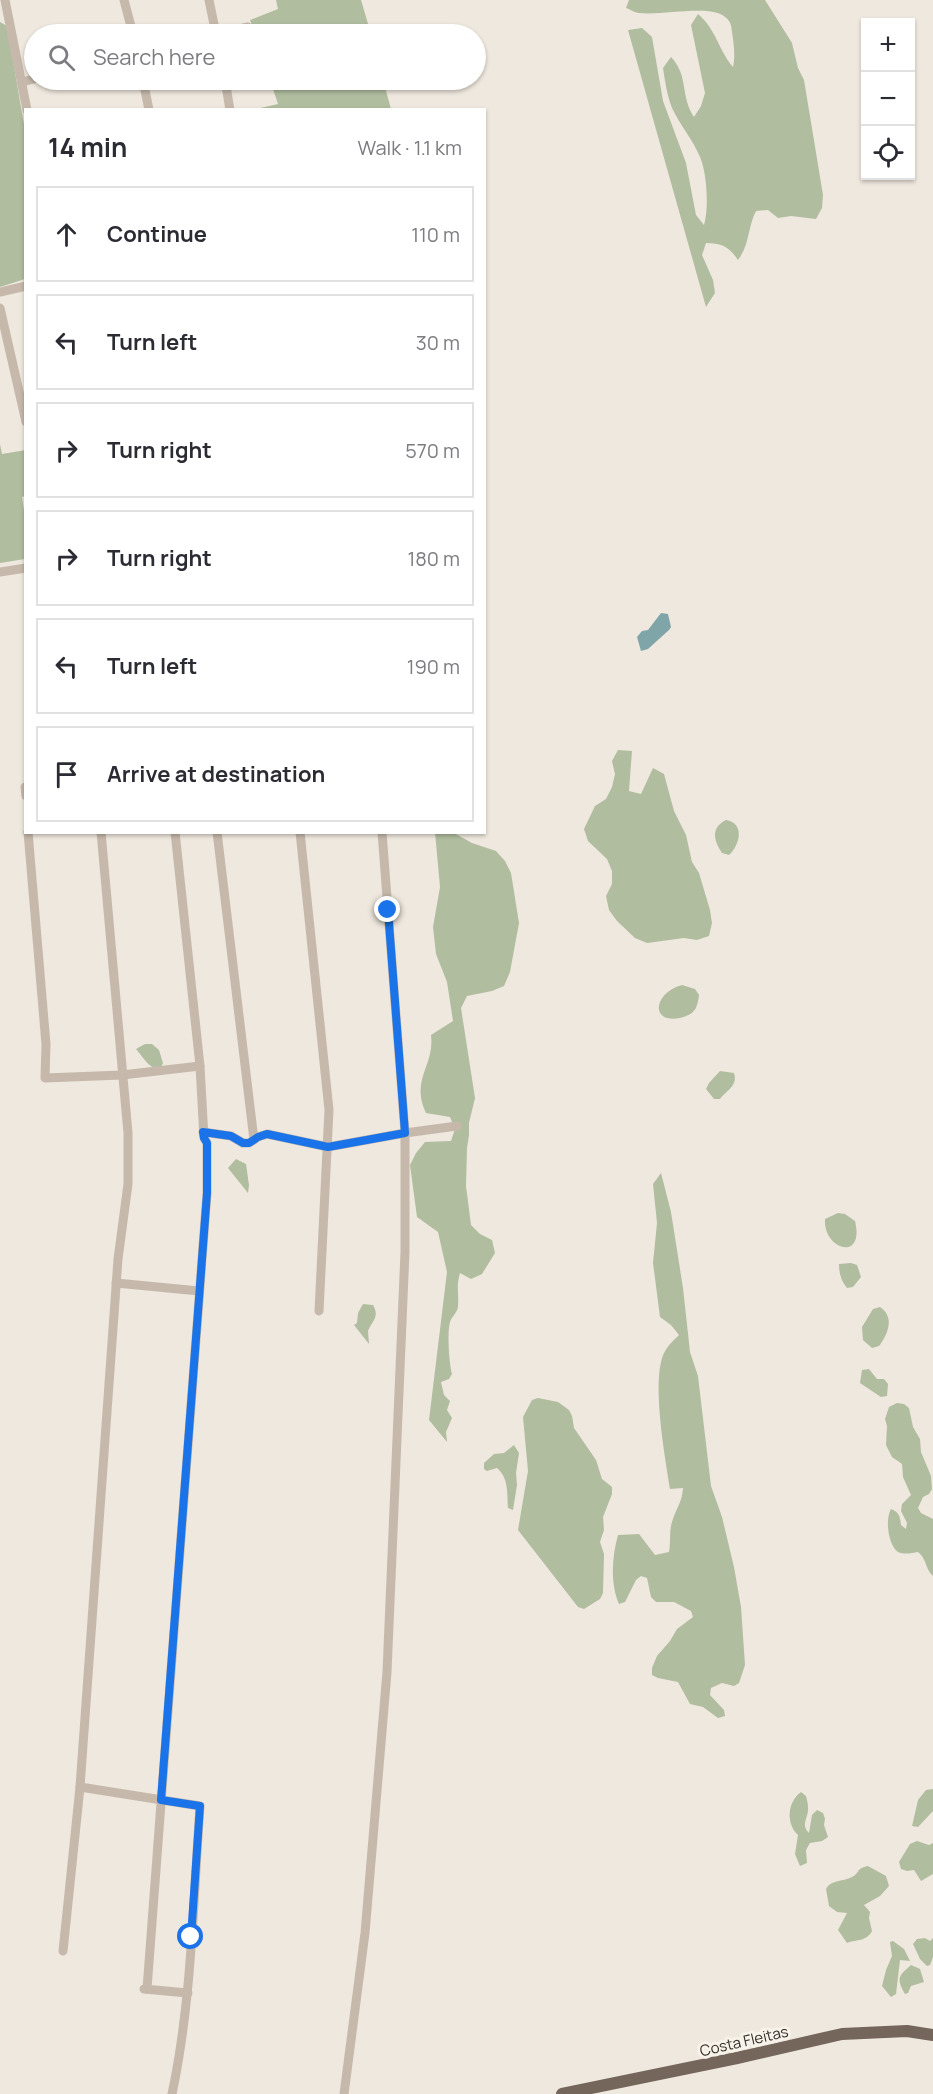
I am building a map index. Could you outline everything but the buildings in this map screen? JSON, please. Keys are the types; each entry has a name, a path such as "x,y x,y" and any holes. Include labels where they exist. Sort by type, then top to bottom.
{"main road":[{"name":"Costa Fleitas","path":"562,2094 842,2034 908,2031 933,2035"}],"street":[{"path":"4,0 27,108"},
{"path":"124,0 130,24"},
{"path":"209,0 215,24"},
{"path":"144,90 149,108"},
{"path":"227,90 230,108"},
{"path":"0,292 24,286"},
{"path":"0,308 24,413"},
{"path":"0,572 24,567"},
{"path":"28,834 46,1044 45,1078 122,1075 200,1066"},
{"path":"63,1951 80,1787 116,1283 128,1184 128,1133 101,834"},
{"path":"175,834 200,1066 203,1135 207,1143 207,1193 196,1291 144,1989 188,1993"},
{"path":"218,834 254,1140"},
{"path":"300,834 329,1110 319,1311"},
{"path":"344,2094 365,1933 387,1672 404,1272 405,1133 382,834"},
{"path":"203,1135 231,1136 243,1143 267,1134 328,1147 457,1126"},
{"path":"116,1283 196,1291"},
{"path":"80,1787 200,1806 188,1993 180,2057 172,2094"}],"green space":[{"path":"276,0 361,0 368,24 251,24 250,20 278,9"},
{"path":"629,0 765,0 792,43 798,68 804,80 823,195 822,208 816,219 791,216 778,218 768,210 756,211 745,248 738,260 725,247 706,243 702,255 713,280 715,293 706,307 628,30 642,28 652,37 663,101 686,163 696,215 704,225 707,200 702,164 694,145 672,108 663,68 671,57 677,64 694,117 705,93 691,25 698,14 709,26 733,67 731,25 726,17 706,11 637,13 626,8"},
{"path":"0,22 7,26 24,124 24,279 0,287"},
{"path":"273,90 386,90 391,108 260,108 278,104"},
{"path":"0,444 2,454 24,450 24,496 22,497 24,559 0,563"},
{"path":"618,750 632,751 629,791 641,794 653,768 664,774 674,811 686,835 692,862 699,873 710,910 712,923 709,936 697,940 684,938 647,943 635,938 609,910 606,896 612,884 612,871 607,859 588,841 584,829 595,806 606,799 612,787 615,774 612,761"},
{"path":"726,820 736,825 739,835 736,846 729,855 722,853 715,835 718,827"},
{"path":"435,834 456,834 472,843 496,851 505,861 511,873 519,923 510,972 504,986 467,996 461,1008 475,1098 469,1123 467,1148 466,1186 471,1225 480,1234 492,1240 495,1253 482,1274 471,1279 460,1273 458,1308 450,1322 449,1333 452,1374 449,1379 441,1382 444,1395 450,1401 447,1410 452,1418 446,1432 447,1442 429,1420 447,1272 438,1232 417,1217 410,1165 425,1142 451,1141 455,1129 450,1117 426,1113 421,1091 430,1055 431,1035 453,1021 447,982 436,954 433,927 440,887"},
{"path":"682,985 695,989 699,995 694,1010 689,1015 680,1018 670,1019 663,1016 659,1006 661,1000 673,989"},
{"path":"145,1044 152,1044 159,1050 163,1063 160,1069 149,1065 136,1049"},
{"path":"720,1071 734,1073 735,1077 731,1088 720,1099 714,1099 706,1089"},
{"path":"236,1159 246,1164 248,1193 228,1168"},
{"path":"661,1173 671,1212 690,1352 698,1376 711,1486 722,1517 741,1607 745,1665 739,1683 734,1686 722,1683 711,1688 710,1695 724,1710 725,1716 718,1718 703,1707 690,1704 678,1682 652,1675 657,1656 677,1629 693,1617 691,1611 674,1602 656,1602 651,1597 647,1578 641,1576 636,1580 625,1602 619,1604 613,1579 614,1552 618,1535 639,1534 655,1555 669,1552 671,1525 683,1488 670,1489 662,1439 659,1400 660,1366 664,1353 679,1335 660,1317 653,1263 657,1223 653,1184"},
{"path":"838,1213 845,1214 855,1221 856,1234 854,1242 849,1247 836,1244 826,1230 825,1219"},
{"path":"839,1264 857,1265 861,1277 853,1287 847,1288 839,1271"},
{"path":"363,1304 373,1305 376,1313 368,1331 369,1344 354,1325 357,1323 358,1313"},
{"path":"880,1307 885,1311 889,1321 885,1336 879,1346 872,1348 863,1340 862,1327 873,1309"},
{"path":"869,1369 877,1379 884,1379 888,1384 887,1396 881,1397 860,1383 862,1370"},
{"path":"538,1398 558,1402 569,1410 574,1428 596,1460 602,1479 612,1487 612,1494 603,1517 604,1530 600,1542 604,1554 603,1593 600,1599 584,1609 578,1607 518,1530 528,1471 523,1417 532,1400"},
{"path":"897,1403 909,1408 913,1427 920,1439 921,1452 931,1476 932,1489 923,1497 918,1508 921,1513 933,1519 933,1576 918,1552 905,1554 898,1552 888,1532 891,1509 900,1517 901,1525 906,1529 907,1523 901,1511 902,1504 911,1495 903,1477 902,1464 892,1457 886,1445 885,1419 889,1407"},
{"path":"514,1445 519,1453 513,1510 508,1508 504,1476 497,1468 487,1471 484,1469 484,1463 494,1454 504,1453"},
{"path":"933,1789 933,1811 918,1827 912,1826 918,1800 926,1790"},
{"path":"801,1792 806,1796 808,1805 806,1830 809,1833 812,1815 817,1810 823,1813 828,1837 822,1841 810,1843 806,1850 807,1863 800,1866 795,1854 798,1835 791,1825 790,1813 793,1801"},
{"path":"917,1841 929,1845 933,1843 933,1874 921,1881 914,1870 901,1869 899,1862 910,1844"},
{"path":"868,1866 886,1876 889,1886 880,1896 864,1905 870,1912 872,1931 870,1935 864,1939 847,1943 838,1930 847,1913 837,1912 829,1906 826,1889 831,1884 852,1877"},
{"path":"925,1938 930,1941 933,1938 933,1957 930,1965 927,1966 920,1959 913,1944 917,1939"},
{"path":"893,1941 904,1949 910,1961 900,1960 896,1994 891,1997 882,1986 892,1956 890,1942"},
{"path":"911,1965 920,1969 924,1982 911,1986 905,1994 900,1984 900,1977"}],"water":[{"path":"661,613 668,614 671,627 648,649 641,651 637,637 642,631 648,630"}],"route":[{"path":"191,1937 200,1806 161,1800 207,1193 207,1143 203,1132 235,1137 243,1143 249,1143 267,1134 328,1147 405,1133 388,910"}]}
